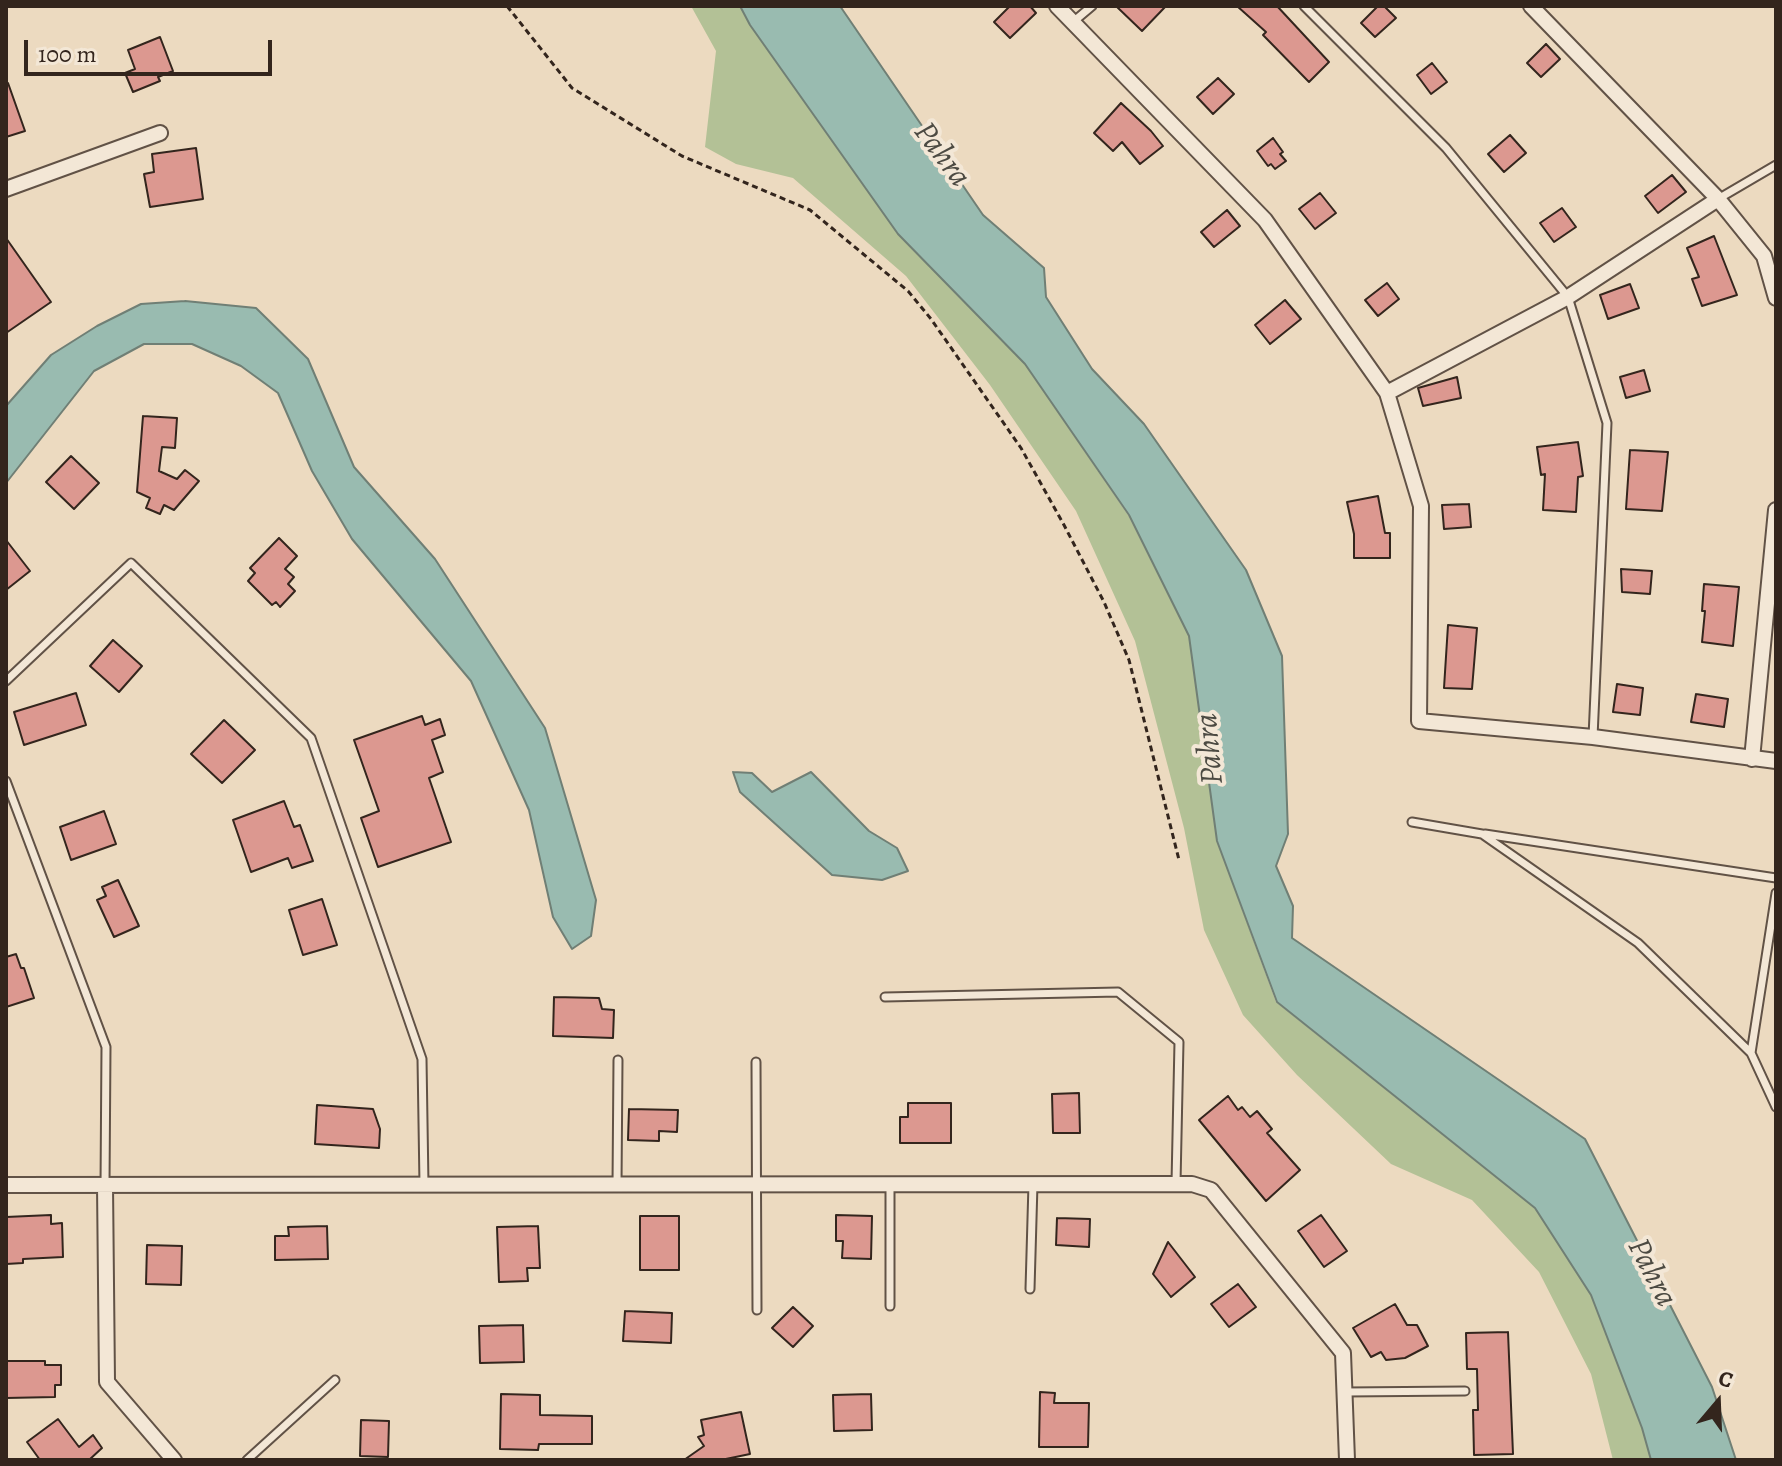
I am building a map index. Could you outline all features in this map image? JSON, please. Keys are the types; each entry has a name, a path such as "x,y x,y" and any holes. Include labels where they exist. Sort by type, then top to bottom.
{"street":[{"path":"1057,6 1265,220 1387,393 1421,506 1419,721 1593,737 1776,761"},
{"path":"1531,6 1718,199 1764,256 1776,298"},
{"path":"6,189 160,133"},
{"path":"1387,393 1568,297 1718,199"},
{"path":"1752,759 1776,510"},
{"path":"6,1185 1192,1184 1211,1190 1343,1353 1347,1460"},
{"path":"105,1185 107,1382 174,1460"}],"lane":[{"path":"1073,22 1092,6"},
{"path":"1304,6 1446,148 1568,297 1607,423 1593,737"},
{"path":"1718,199 1776,165"},
{"path":"6,681 131,563 311,738 422,1059 424,1185"},
{"path":"6,781 106,1047 105,1185"},
{"path":"1412,822 1776,878"},
{"path":"1482,834 1638,943 1751,1053 1776,1107"},
{"path":"1751,1053 1776,893"},
{"path":"885,997 1118,992 1179,1042 1176,1184"},
{"path":"617,1185 618,1060"},
{"path":"756,1062 757,1310"},
{"path":"890,1184 890,1306"},
{"path":"1030,1289 1033,1184"},
{"path":"247,1460 335,1380"},
{"path":"1345,1392 1465,1391"}],"path":[{"path":"507,6 572,88 682,156 810,210 908,291 931,319 1021,448 1104,602 1129,660 1179,860"}],"green space":[{"path":"691,6 740,6 750,25 898,234 1025,364 1128,515 1189,636 1217,841 1276,1002 1535,1208 1591,1295 1642,1428 1651,1460 1613,1460 1591,1374 1539,1272 1472,1200 1391,1164 1297,1075 1243,1015 1204,930 1184,828 1135,641 1076,511 990,385 906,276 793,178 736,164 705,147 716,51"}],"water":[{"name":"Pahra","path":"740,6 840,6 983,215 1044,268 1046,297 1092,369 1144,424 1246,570 1282,656 1288,834 1276,866 1293,906 1292,938 1585,1139 1712,1387 1736,1460 1651,1460 1642,1428 1591,1295 1535,1208 1277,1002 1217,841 1189,636 1129,515 1025,364 898,234 750,25"},
{"path":"185,301 256,308 308,359 354,467 435,559 545,728 596,900 591,936 572,949 553,917 529,810 471,681 352,539 312,471 278,393 241,366 192,344 144,344 94,371 6,483 6,406 51,355 97,326 141,304"},
{"path":"733,772 752,773 772,792 811,772 869,831 897,848 908,871 882,880 832,875 740,792"}],"building":[{"path":"1010,6 1030,6 1036,13 1010,38 994,22"},
{"path":"1116,6 1166,6 1142,31"},
{"path":"1237,6 1277,6 1329,62 1309,82 1263,35 1266,32"},
{"path":"1378,6 1384,6 1396,18 1375,37 1361,23"},
{"path":"160,37 173,71 158,77 160,81 133,92 125,73 135,69 128,50"},
{"path":"1546,44 1560,59 1541,77 1527,63"},
{"path":"1432,63 1447,82 1431,94 1417,75"},
{"path":"1218,78 1234,94 1213,114 1197,97"},
{"path":"6,83 25,131 6,137"},
{"path":"1121,103 1163,146 1140,164 1122,142 1113,151 1094,133"},
{"path":"1510,135 1526,153 1504,172 1488,154"},
{"path":"1273,138 1286,161 1275,169 1271,164 1268,166 1257,151"},
{"path":"196,148 203,199 150,207 144,174 154,172 152,154"},
{"path":"1672,175 1686,192 1658,213 1645,196"},
{"path":"1320,193 1336,213 1315,229 1299,209"},
{"path":"1562,208 1576,227 1554,242 1540,223"},
{"path":"1227,210 1240,226 1214,247 1201,232"},
{"path":"1714,236 1737,295 1702,306 1692,279 1699,277 1687,248"},
{"path":"6,238 51,302 6,333"},
{"path":"1387,283 1399,299 1378,316 1365,300"},
{"path":"1630,284 1639,308 1608,319 1600,295"},
{"path":"1285,300 1301,319 1270,344 1255,325"},
{"path":"1644,370 1650,391 1626,398 1620,377"},
{"path":"1457,377 1461,398 1423,406 1418,388"},
{"path":"143,416 177,418 175,448 162,447 159,471 177,479 185,470 199,481 174,510 164,505 160,514 146,508 150,498 137,492"},
{"path":"1578,442 1583,476 1578,477 1576,512 1543,510 1545,474 1541,475 1537,447"},
{"path":"1630,450 1668,452 1662,511 1626,509"},
{"path":"71,456 99,483 74,509 46,482"},
{"path":"1378,496 1385,533 1390,533 1390,558 1354,558 1354,534 1347,502"},
{"path":"1469,504 1471,527 1444,529 1442,505"},
{"path":"279,538 297,556 285,569 294,577 288,584 295,591 280,607 276,602 272,605 248,581 255,573 250,568"},
{"path":"6,540 30,571 6,590"},
{"path":"1621,569 1652,571 1650,594 1622,592"},
{"path":"1704,584 1739,587 1733,646 1702,642"},
{"path":"1448,625 1477,628 1472,689 1444,688"},
{"path":"113,640 142,666 119,692 90,666"},
{"path":"1617,684 1643,688 1640,715 1613,712"},
{"path":"76,693 86,725 24,745 14,712"},
{"path":"1696,694 1728,699 1724,727 1691,722"},
{"path":"422,716 425,725 440,719 445,735 432,740 443,772 429,778 451,842 378,867 361,818 379,811 354,740"},
{"path":"224,720 255,750 222,783 191,754"},
{"path":"284,801 294,827 300,825 313,861 292,868 288,858 251,872 233,820"},
{"path":"104,811 116,844 71,860 60,827"},
{"path":"118,880 139,926 114,937 97,900 106,896 102,887"},
{"path":"322,899 337,945 303,955 289,910"},
{"path":"16,954 34,998 6,1007 6,957"},
{"path":"554,997 599,998 602,1009 614,1010 613,1038 553,1036"},
{"path":"1079,1093 1080,1133 1053,1133 1052,1094"},
{"path":"1228,1096 1238,1110 1242,1107 1250,1117 1257,1111 1272,1129 1267,1133 1300,1170 1266,1201 1199,1120"},
{"path":"908,1103 951,1103 951,1143 900,1143 900,1117 908,1117"},
{"path":"317,1105 373,1109 380,1129 379,1148 315,1144"},
{"path":"629,1109 678,1110 677,1132 659,1131 659,1141 628,1140"},
{"path":"51,1215 51,1224 62,1223 63,1257 23,1259 23,1263 6,1264 6,1217"},
{"path":"836,1215 872,1216 871,1259 842,1258 843,1241 836,1241"},
{"path":"1321,1215 1347,1251 1324,1267 1298,1231"},
{"path":"640,1216 679,1216 679,1270 640,1270"},
{"path":"1057,1218 1090,1219 1089,1247 1056,1245"},
{"path":"327,1226 328,1259 275,1260 275,1236 289,1236 288,1227"},
{"path":"538,1226 540,1268 527,1268 528,1281 499,1282 497,1227"},
{"path":"1168,1242 1195,1277 1171,1297 1153,1274"},
{"path":"147,1245 182,1246 181,1285 146,1284"},
{"path":"1238,1284 1256,1307 1229,1327 1211,1304"},
{"path":"1395,1304 1407,1325 1417,1325 1428,1346 1405,1358 1386,1360 1381,1352 1371,1357 1353,1328"},
{"path":"793,1307 813,1326 793,1347 772,1328"},
{"path":"625,1311 672,1313 671,1343 623,1341"},
{"path":"523,1325 524,1362 480,1363 479,1326"},
{"path":"1508,1332 1513,1454 1474,1455 1473,1410 1478,1410 1477,1369 1467,1369 1466,1333"},
{"path":"6,1361 45,1361 45,1365 61,1365 61,1385 55,1385 55,1397 6,1398"},
{"path":"1040,1392 1055,1393 1054,1403 1089,1403 1088,1447 1039,1447"},
{"path":"501,1394 540,1395 540,1415 592,1416 592,1444 539,1444 538,1450 500,1449"},
{"path":"871,1394 872,1430 834,1431 833,1395"},
{"path":"741,1412 750,1454 721,1460 684,1460 704,1446 698,1437 704,1435 701,1420"},
{"path":"58,1419 79,1447 93,1435 102,1448 89,1460 40,1460 27,1442"},
{"path":"361,1420 389,1421 388,1457 360,1456"}]}
